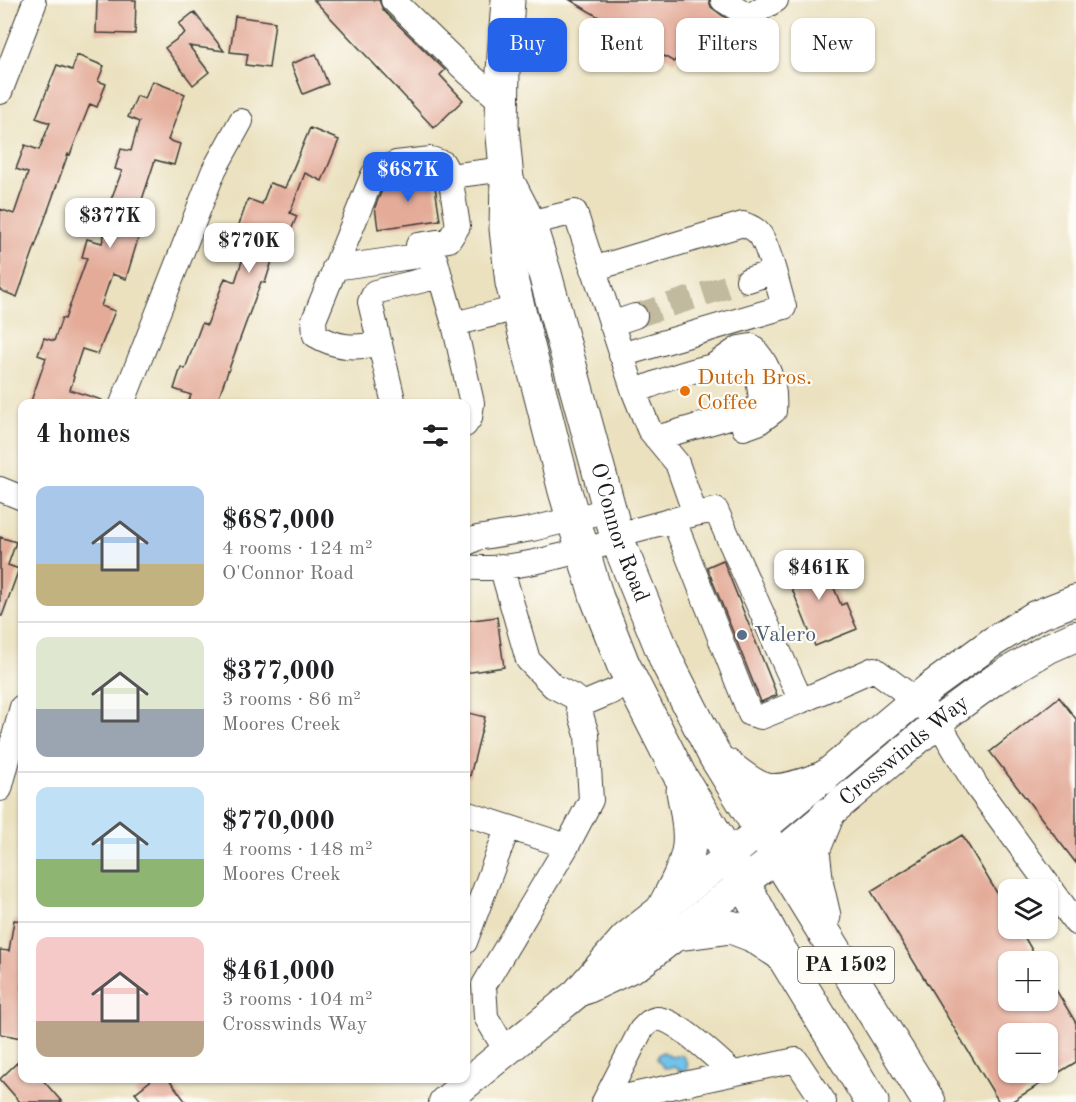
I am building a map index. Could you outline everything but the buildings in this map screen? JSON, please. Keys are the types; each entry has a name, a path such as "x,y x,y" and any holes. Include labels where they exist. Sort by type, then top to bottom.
{"highway":[{"name":"O'Connor Road","path":"508,0 503,103 507,174 506,228 512,283 581,550 597,598 633,683 679,774 736,869"},
{"name":"O'Connor Road","path":"507,174 529,223 578,387 615,528 667,662 715,756 770,842"},
{"path":"715,756 746,780 767,790 796,788 823,778"},
{"path":"679,774 689,822 689,848 670,922 731,927 752,935 783,956"},
{"path":"828,814 813,851 817,886 830,938"},
{"name":"PA 1502","path":"770,842 929,1102"},
{"name":"PA 1502","path":"736,869 783,956 872,1102"}],"main road":[{"name":"Crosswinds Way","path":"770,842 823,778 916,700 992,643 1035,616 1076,600"},
{"name":"Crosswinds Way","path":"770,842 828,814 938,722 994,680 1049,648 1076,636"},
{"path":"470,1081 578,993 639,964 670,922 770,842"},
{"path":"444,1102 468,1083"}],"street":[{"path":"723,0 749,16 776,0"},
{"path":"0,92 34,4"},
{"path":"402,4 468,74 503,103"},
{"path":"124,399 214,170 241,121"},
{"path":"337,259 354,252 449,240 458,226 450,176 443,163 431,159 396,163 373,175 337,259 314,320 315,335 328,342 360,348 380,344"},
{"path":"450,176 507,174"},
{"path":"529,223 575,212 634,393 649,429 676,463 684,517 750,714 761,717 874,669 916,700 938,722 977,787 1076,923"},
{"path":"594,269 743,224 754,228 762,237 784,307 621,355"},
{"path":"337,259 425,255 436,261 454,324 472,403 470,418"},
{"path":"748,280 773,272"},
{"path":"393,399 370,302 375,292 440,276"},
{"path":"454,324 518,308"},
{"path":"611,324 635,316"},
{"path":"634,393 713,366 739,348 751,346 770,370 776,394 774,411 758,423 662,445"},
{"path":"0,489 18,496"},
{"path":"470,542 477,538 532,529 573,519 615,528 716,510 801,701"},
{"path":"470,568 483,569 539,560 581,550 615,528"},
{"path":"486,1017 484,986 567,846 591,800 587,735 576,698 553,686 528,660 501,566"},
{"path":"578,706 633,683"},
{"path":"0,789 18,723"},
{"path":"470,815 567,846"},
{"path":"470,929 508,827"},
{"path":"470,1003 486,1017 506,1052"},
{"path":"604,1101 641,1030 656,1019 663,1019 680,1027 733,1073"},
{"path":"604,1101 796,1060 824,1102"}],"water":[{"path":"663,1052 671,1057 682,1055 687,1068 683,1072 674,1067 664,1068 657,1059 658,1055"}],"tunnel":[{"path":"635,316 748,280"}],"place":[{"name":"Dutch Bros. Coffee","path":"685,391"},
{"name":"Valero","path":"742,635"}]}
